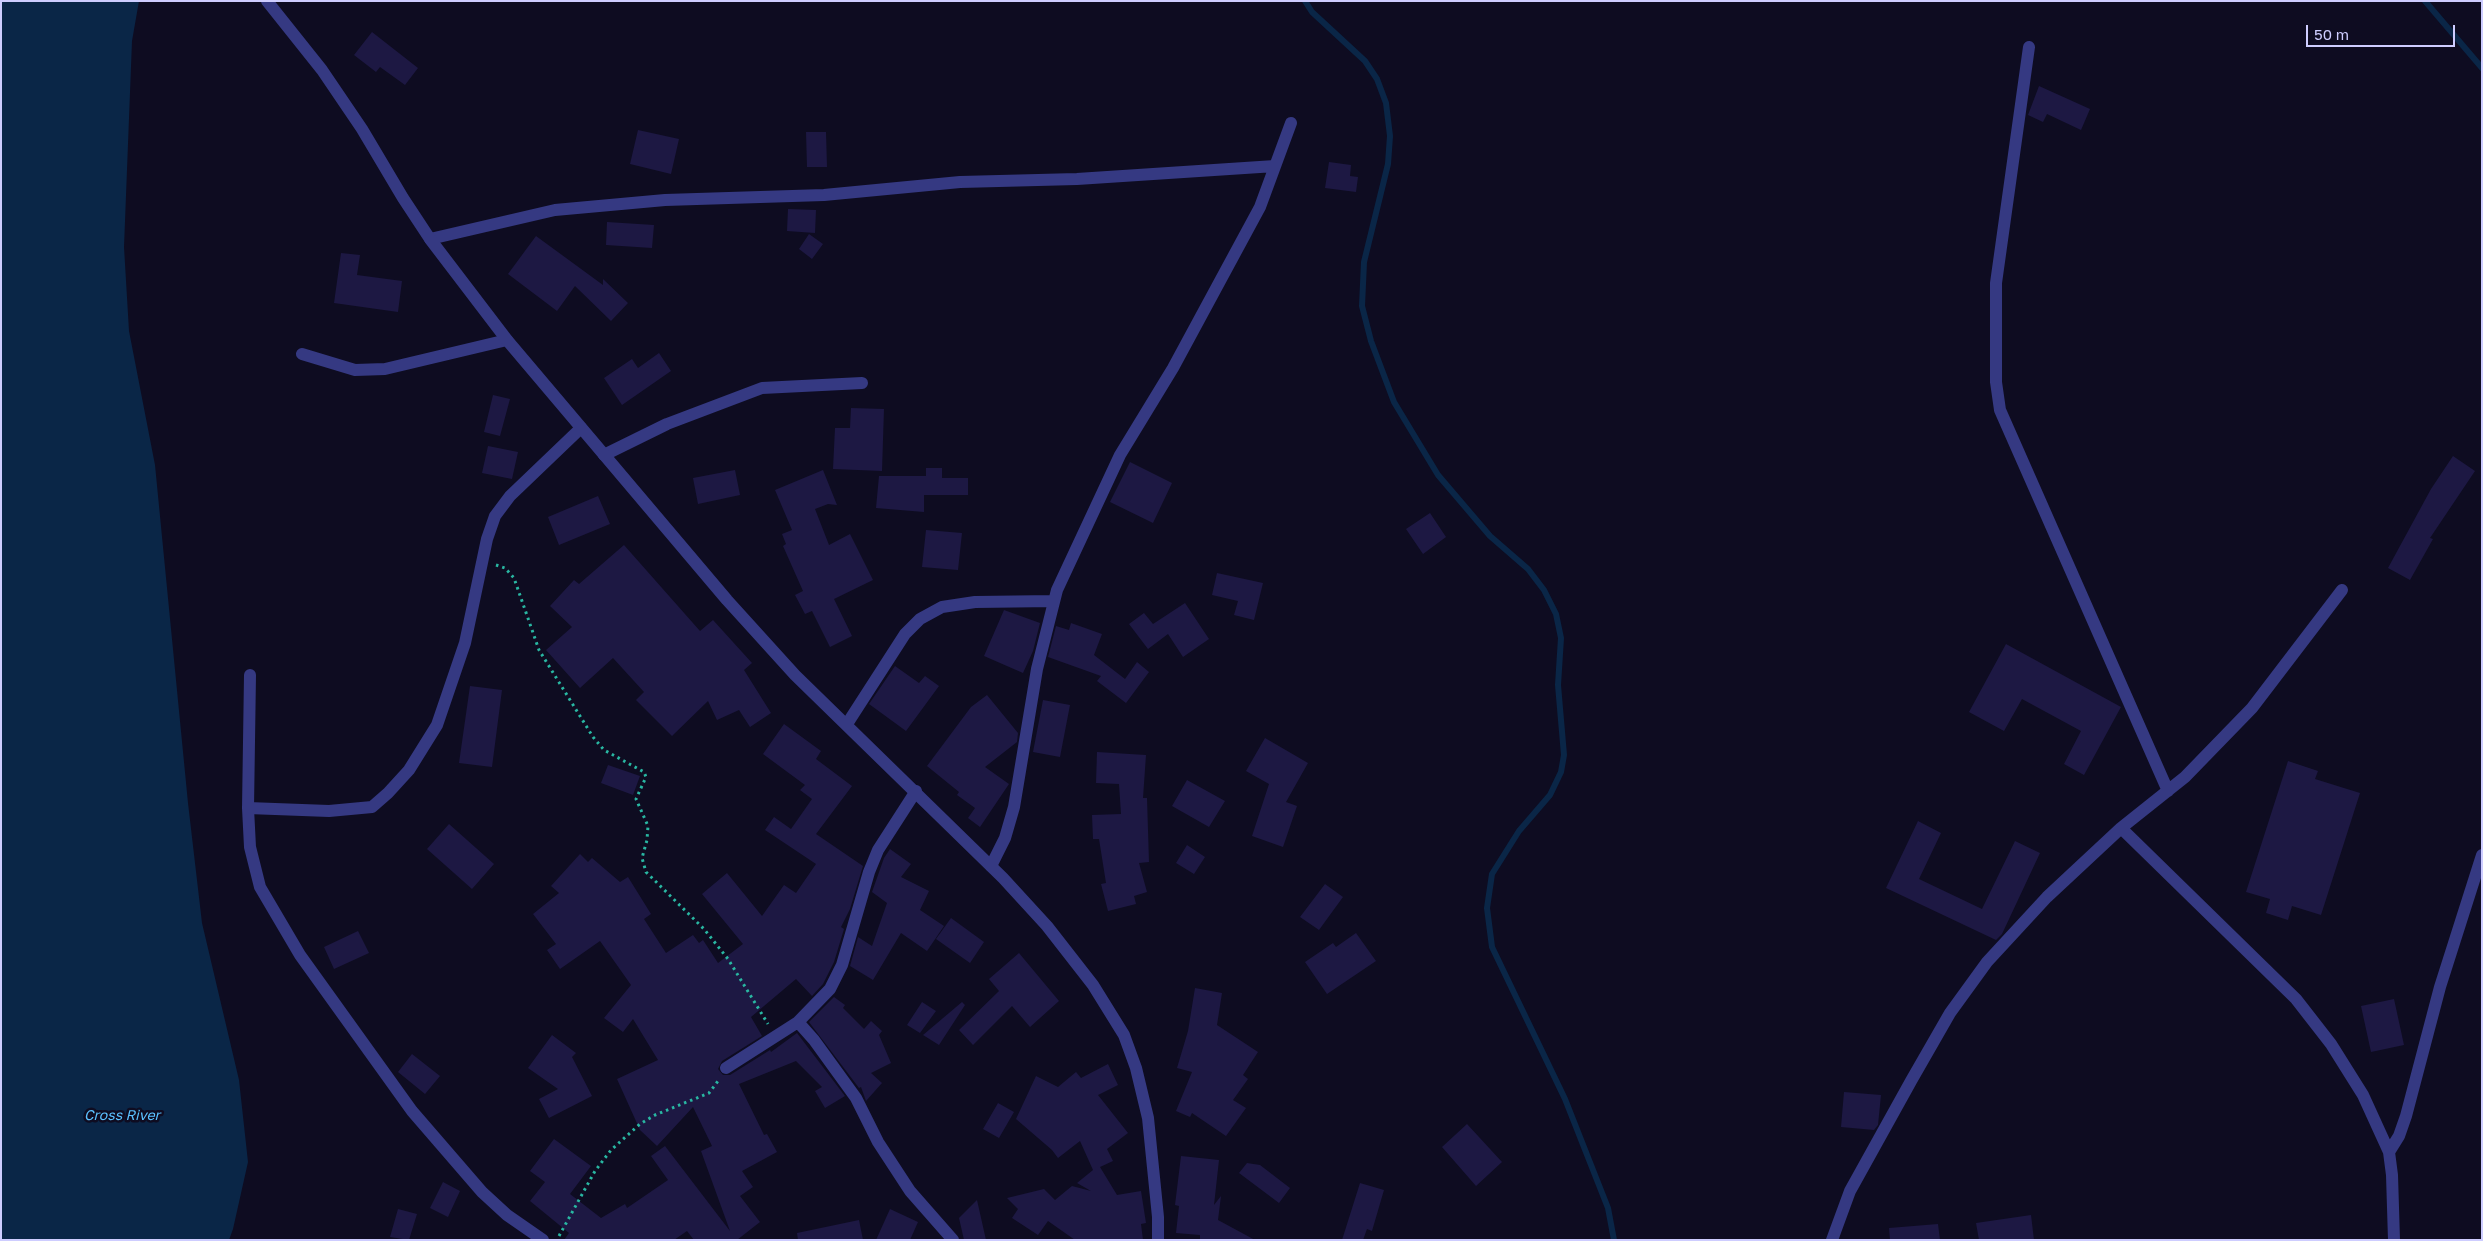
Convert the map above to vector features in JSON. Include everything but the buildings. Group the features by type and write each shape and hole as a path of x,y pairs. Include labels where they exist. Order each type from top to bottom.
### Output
{"street":[{"path":"267,1 322,70 362,128 403,198 430,239 507,340 726,600 795,675 991,866 1047,926 1094,985 1124,1035 1136,1068 1148,1118 1158,1217 1158,1240"},
{"path":"2029,47 1996,283 1996,382 2000,410 2168,791"},
{"path":"991,866 1006,838 1014,807 1037,669 1054,601 1086,524 1120,455 1173,368 1236,255 1260,207 1291,123"},
{"path":"430,239 555,210 665,200 824,195 960,182 1077,179 1275,166"},
{"path":"302,354 355,370 384,369 507,340"},
{"path":"604,455 667,424 762,388 862,384"},
{"path":"248,808 338,811 372,807 409,770 437,725 465,643 483,559 495,516 510,496 581,428"},
{"path":"1832,1240 1850,1191 1950,1013 1987,962 2047,897 2121,828 2185,777 2252,708 2342,590"},
{"path":"847,724 905,634 920,619 942,607 967,603 1054,601"},
{"path":"250,675 248,808 250,847 260,887 300,955 412,1111 482,1192 508,1215 543,1240"},
{"path":"726,1068 798,1022 830,989 837,979 869,872 878,850 898,815 916,791"},
{"path":"2121,828 2296,999 2331,1044 2363,1095 2389,1152 2392,1175 2394,1240"},
{"path":"2389,1152 2399,1136 2406,1116 2440,987 2482,855"},
{"path":"798,1022 814,1040 856,1098 878,1142 910,1191 953,1240"}],"path":[{"path":"483,559 505,568 514,578 539,650 592,736 604,750 644,772 646,777 636,799 648,826 647,840 642,858 646,872 704,929 722,952 776,1037"},
{"path":"556,1240 595,1171 611,1150 640,1124 655,1115 709,1094 726,1068"}],"water":[{"name":"Cross River","path":"1,1 139,1 132,41 124,247 129,331 155,465 188,803 202,923 239,1080 248,1162 229,1240 1,1240"}],"waterway":[{"path":"1305,1 1312,12 1365,61 1377,79 1386,103 1390,136 1388,164 1364,262 1362,306 1371,341 1394,402 1438,475 1490,536 1528,569 1544,590 1556,614 1561,638 1558,685 1564,755 1561,772 1550,795 1519,831 1492,874 1487,908 1492,947 1565,1099 1608,1208 1614,1240"},
{"path":"2425,1 2482,68"}]}
